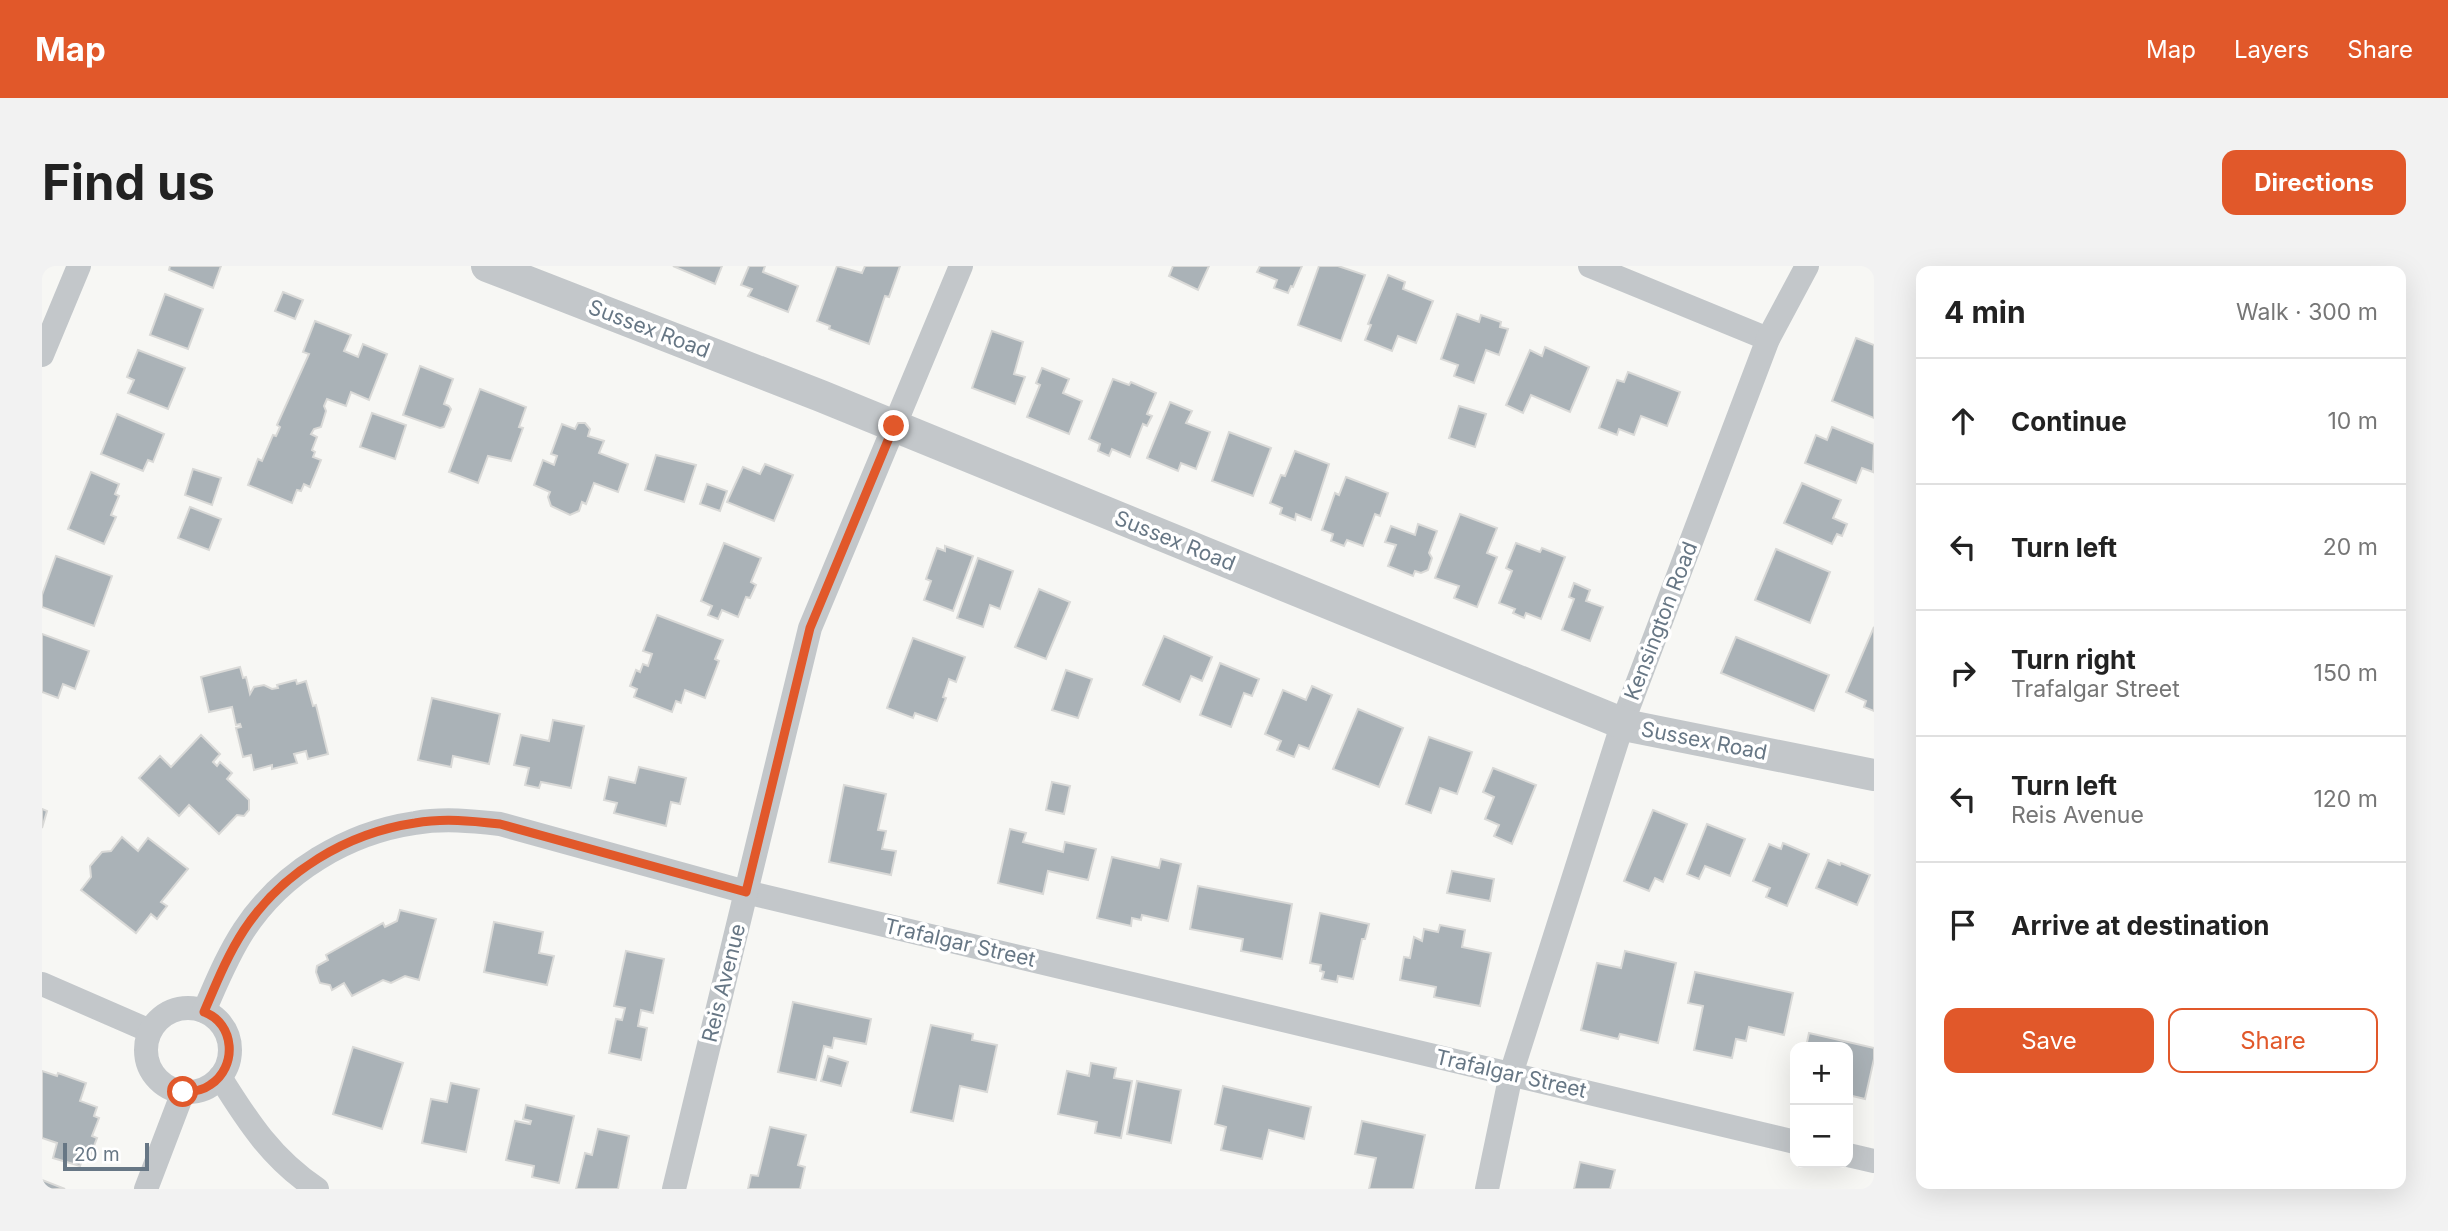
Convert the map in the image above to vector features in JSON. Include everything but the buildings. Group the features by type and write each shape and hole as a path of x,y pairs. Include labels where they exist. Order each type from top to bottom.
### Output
{"street":[{"path":"42,355 79,266"},
{"name":"Sussex Road","path":"487,266 894,426 1622,723 1874,775"},
{"name":"Reis Avenue","path":"674,1189 810,628 961,266"},
{"path":"1590,266 1768,339"},
{"name":"Kensington Road","path":"1487,1189 1511,1074 1622,723 1768,339 1807,266"},
{"name":"Trafalgar Street","path":"204,1012 224,964 244,929 269,898 299,872 332,850 373,832 416,822 460,820 500,824 746,892 1790,1141"},
{"path":"42,984 150,1031"},
{"path":"183,1008 204,1012 211,1014 221,1024 228,1036 229,1058 220,1077 209,1086 197,1091 183,1092 171,1088 159,1081 146,1057 150,1031 158,1020 170,1012 183,1008"},
{"path":"220,1077 267,1148 297,1176 317,1189"},
{"path":"146,1189 183,1092"},
{"path":"1853,1156 1874,1161"}],"route":[{"path":"183,1092 197,1091 209,1086 220,1077 227,1065 230,1051 228,1036 221,1024 211,1014 204,1012 224,964 244,929 269,898 299,872 332,850 373,832 416,822 460,820 500,824 746,892 810,628 894,426"}]}
